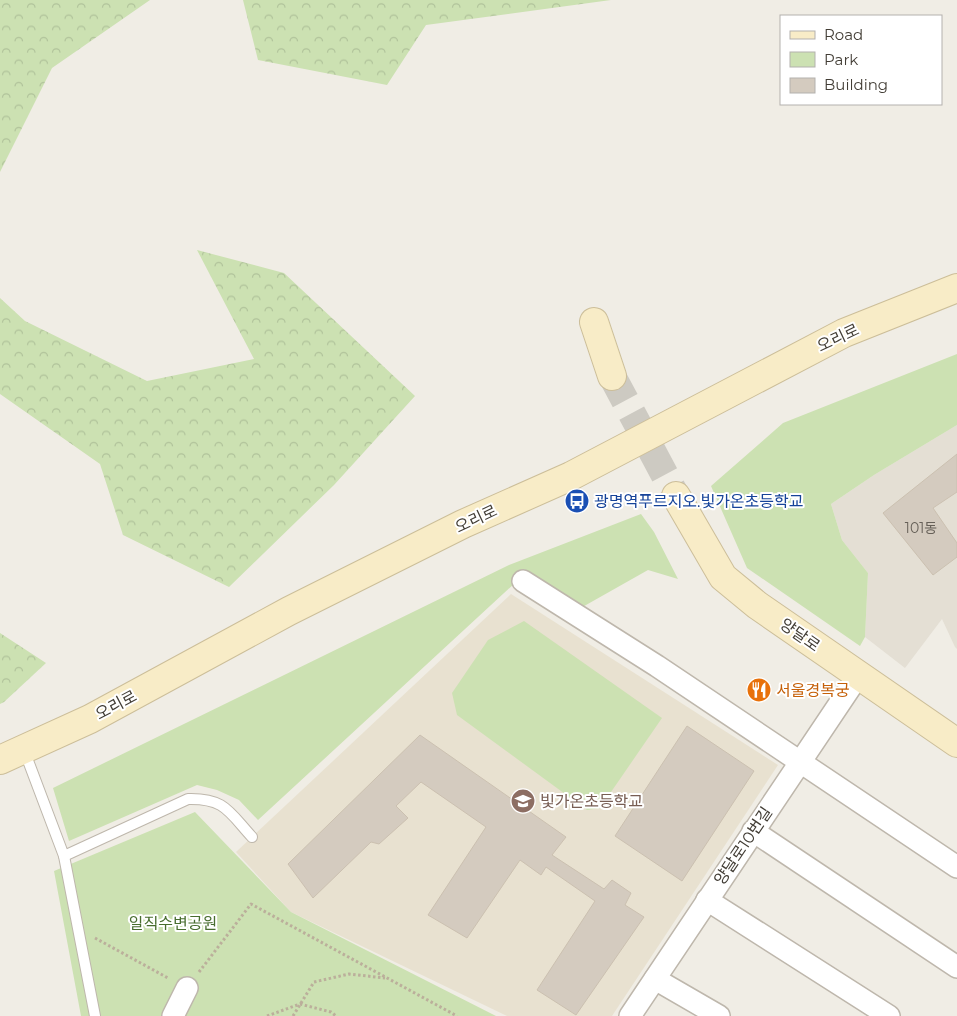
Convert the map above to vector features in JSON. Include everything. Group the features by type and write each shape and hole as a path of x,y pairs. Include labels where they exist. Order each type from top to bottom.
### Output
{"main road":[{"name":"오리로","path":"12,754 90,719 289,611 463,524 571,476 844,333 957,288"},
{"path":"594,322 612,376"},
{"name":"양달로","path":"676,496 723,577 757,605 957,743"}],"street":[{"path":"523,581 657,666 799,763 957,867"},
{"name":"양달로10번길","path":"630,1016 858,676"},
{"path":"753,831 957,967"},
{"path":"707,900 888,1016"},
{"path":"655,979 718,1016"},
{"path":"173,1016 187,988"}],"lane":[{"path":"12,754 64,856 95,1016"},
{"path":"64,856 188,799 203,799 221,804 252,837"}],"path":[{"path":"78,928 187,988 251,904 456,1016"},
{"path":"293,1016 314,982 349,974 387,978"},
{"path":"268,1016 300,1004 331,1012 336,1016"}],"shaded area":[{"path":"957,425 957,649 942,619 905,668 865,637 868,573 842,540 831,504 874,475"},
{"name":"빛가온초등학교","path":"511,594 778,765 612,1016 507,1016 291,912 236,852"}],"green space":[{"path":"0,0 150,0 52,68 0,172"},
{"path":"243,0 611,0 426,25 387,85 258,60"},
{"path":"197,250 284,273 415,396 334,485 229,587 123,535 100,464 0,394 0,298 25,321 147,381 254,359"},
{"path":"957,354 957,425 874,475 831,504 842,540 868,573 865,637 860,646 747,568 711,486 783,423"},
{"path":"641,514 654,532 678,579 648,570 563,618 515,583 258,820 239,800 217,790 197,785 69,841 53,788 509,565"},
{"path":"524,621 662,718 600,808 587,810 457,715 452,693 488,640"},
{"path":"0,633 46,663 0,704"},
{"name":"일직수변공원","path":"195,812 291,912 496,1016 81,1016 54,871"}],"building":[{"path":"957,454 957,492 933,508 957,543 957,557 933,575 883,513"},
{"path":"687,726 754,771 682,881 615,836"},
{"path":"420,735 566,837 552,855 604,889 612,880 631,893 625,905 644,917 576,1015 537,990 595,901 546,867 541,875 520,860 467,938 428,915 486,827 421,782 396,806 408,818 379,844 371,842 313,898 288,864"}],"tunnel":[{"path":"612,376 676,496"}],"place":[{"name":"광명역푸르지오.빛가온초등학교","path":"577,501"},
{"name":"서울경복궁","path":"759,690"},
{"name":"빛가온초등학교","path":"523,801"}]}
